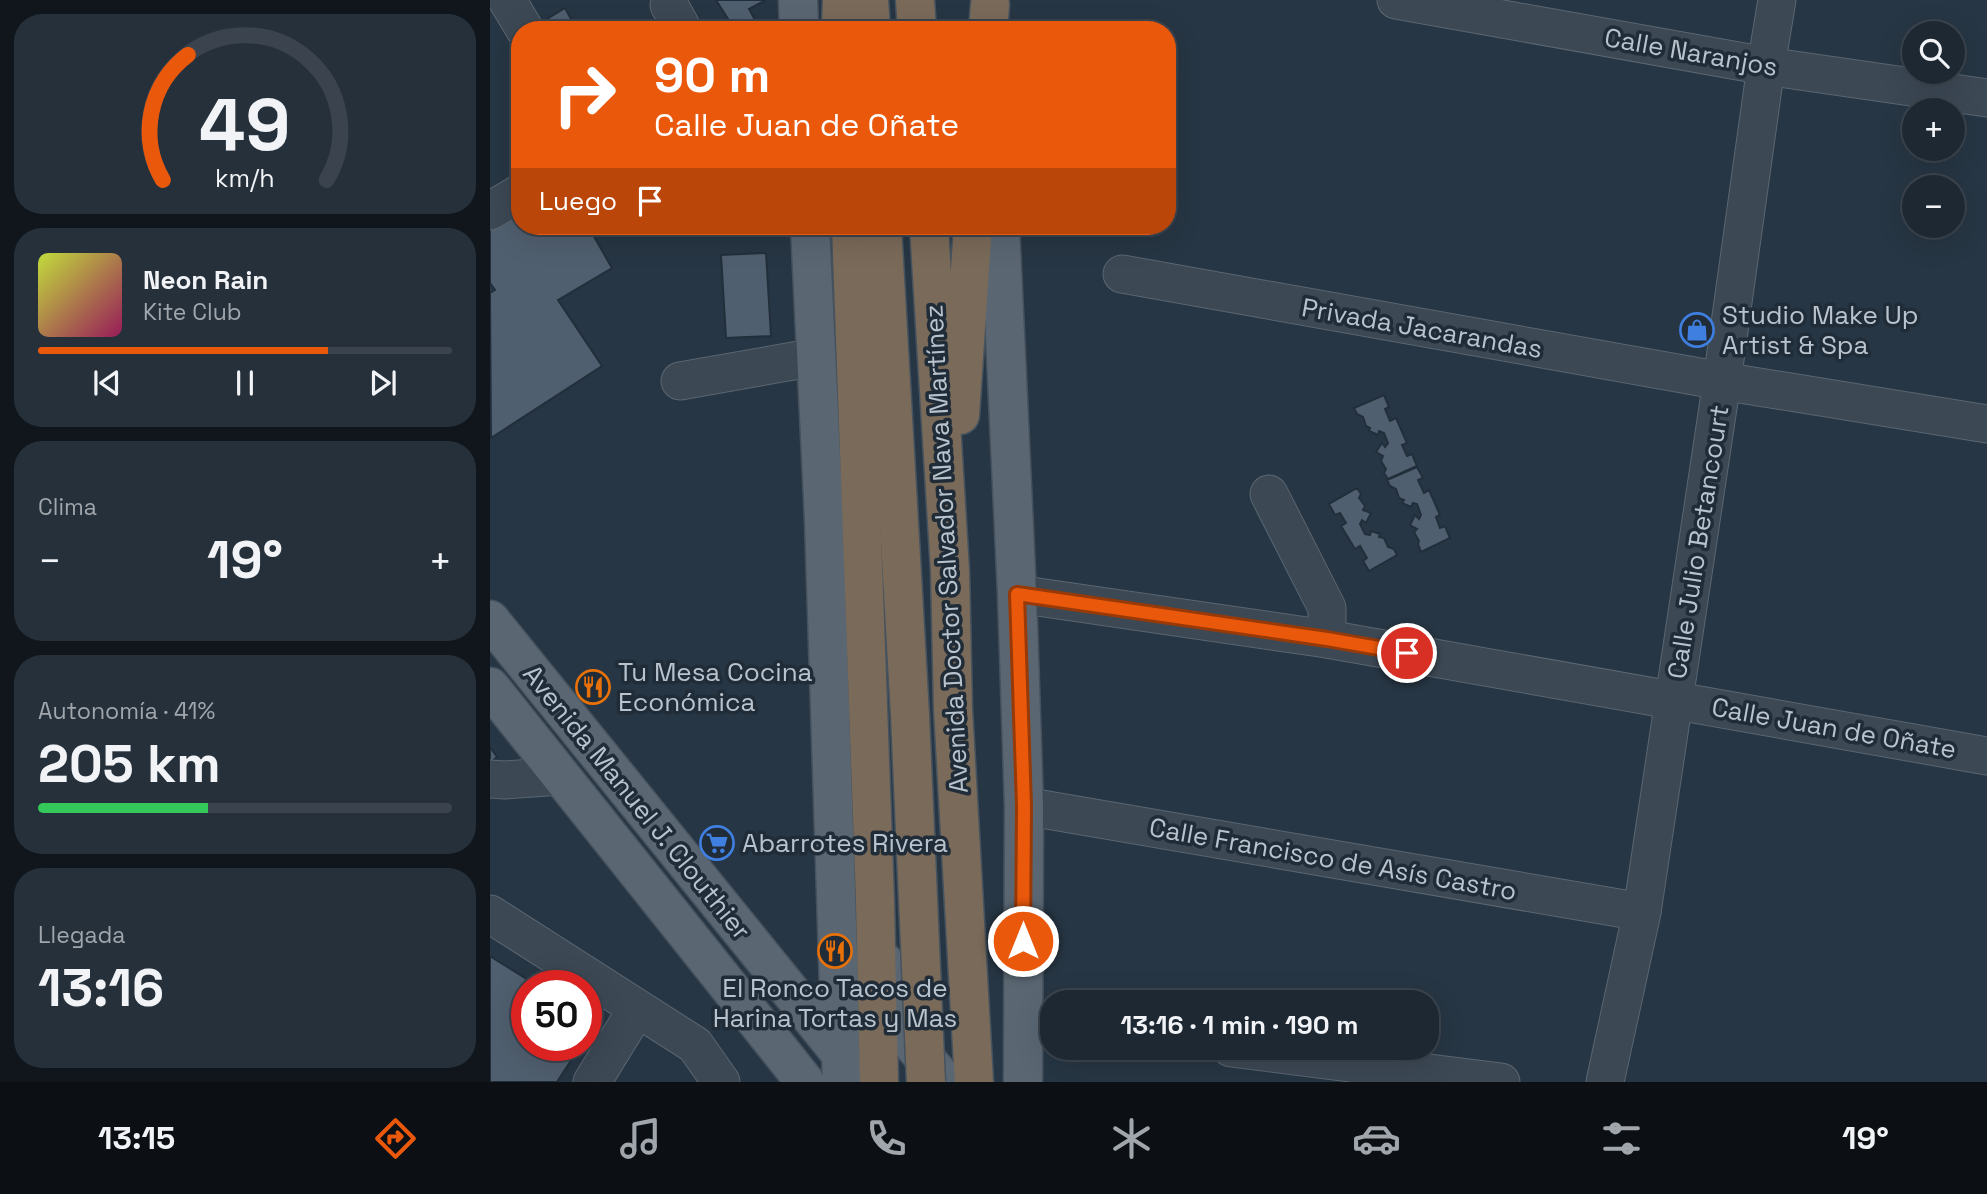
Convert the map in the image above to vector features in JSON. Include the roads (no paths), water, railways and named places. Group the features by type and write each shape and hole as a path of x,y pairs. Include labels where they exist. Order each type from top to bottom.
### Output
{"highway":[{"path":"841,21 842,0"},
{"path":"869,0 870,21"},
{"path":"915,0 916,21"},
{"path":"858,235 858,458 879,1082"},
{"name":"Avenida Doctor Salvador Nava Martínez","path":"859,235 910,715 926,1082"},
{"name":"Avenida Doctor Salvador Nava Martínez","path":"930,235 950,571 953,709 974,1082"},
{"path":"950,571 971,235"}],"main road":[{"path":"798,0 799,21"},
{"path":"810,235 849,1072"},
{"path":"1000,235 1024,806 1037,1024 1023,1082"},
{"path":"824,519 858,458"},
{"name":"Avenida Manuel J. Clouthier","path":"495,638 849,1072"},
{"name":"Avenida Manuel J. Clouthier","path":"490,687 806,1082"},
{"path":"875,901 890,996 909,1040 948,1082"}],"street":[{"name":"Calle Naranjos","path":"1396,0 1766,66 1987,98"},
{"name":"Calle Julio Betancourt","path":"1605,1082 1642,912 1777,0"},
{"path":"490,211 511,198"},
{"name":"Privada Jacarandas","path":"1122,274 1722,382 1987,424"},
{"path":"680,381 816,357"},
{"path":"1269,494 1327,608 1327,639"},
{"name":"Calle Juan de Oñate","path":"1017,594 1327,639 1987,756"},
{"path":"490,779 561,776"},
{"name":"Calle Francisco de Asís Castro","path":"1024,806 1642,912"},
{"path":"490,914 695,1045 721,1082"},
{"path":"592,1082 637,1009"},
{"path":"1326,1060 1501,1082"}],"place":[{"name":"Studio Make Up Artist & Spa","path":"1697,330"},
{"name":"Tu Mesa Cocina Económica","path":"593,687"},
{"name":"Abarrotes Rivera","path":"717,843"},
{"name":"El Ronco Tacos de Harina Tortas y Mas","path":"835,951"}]}
